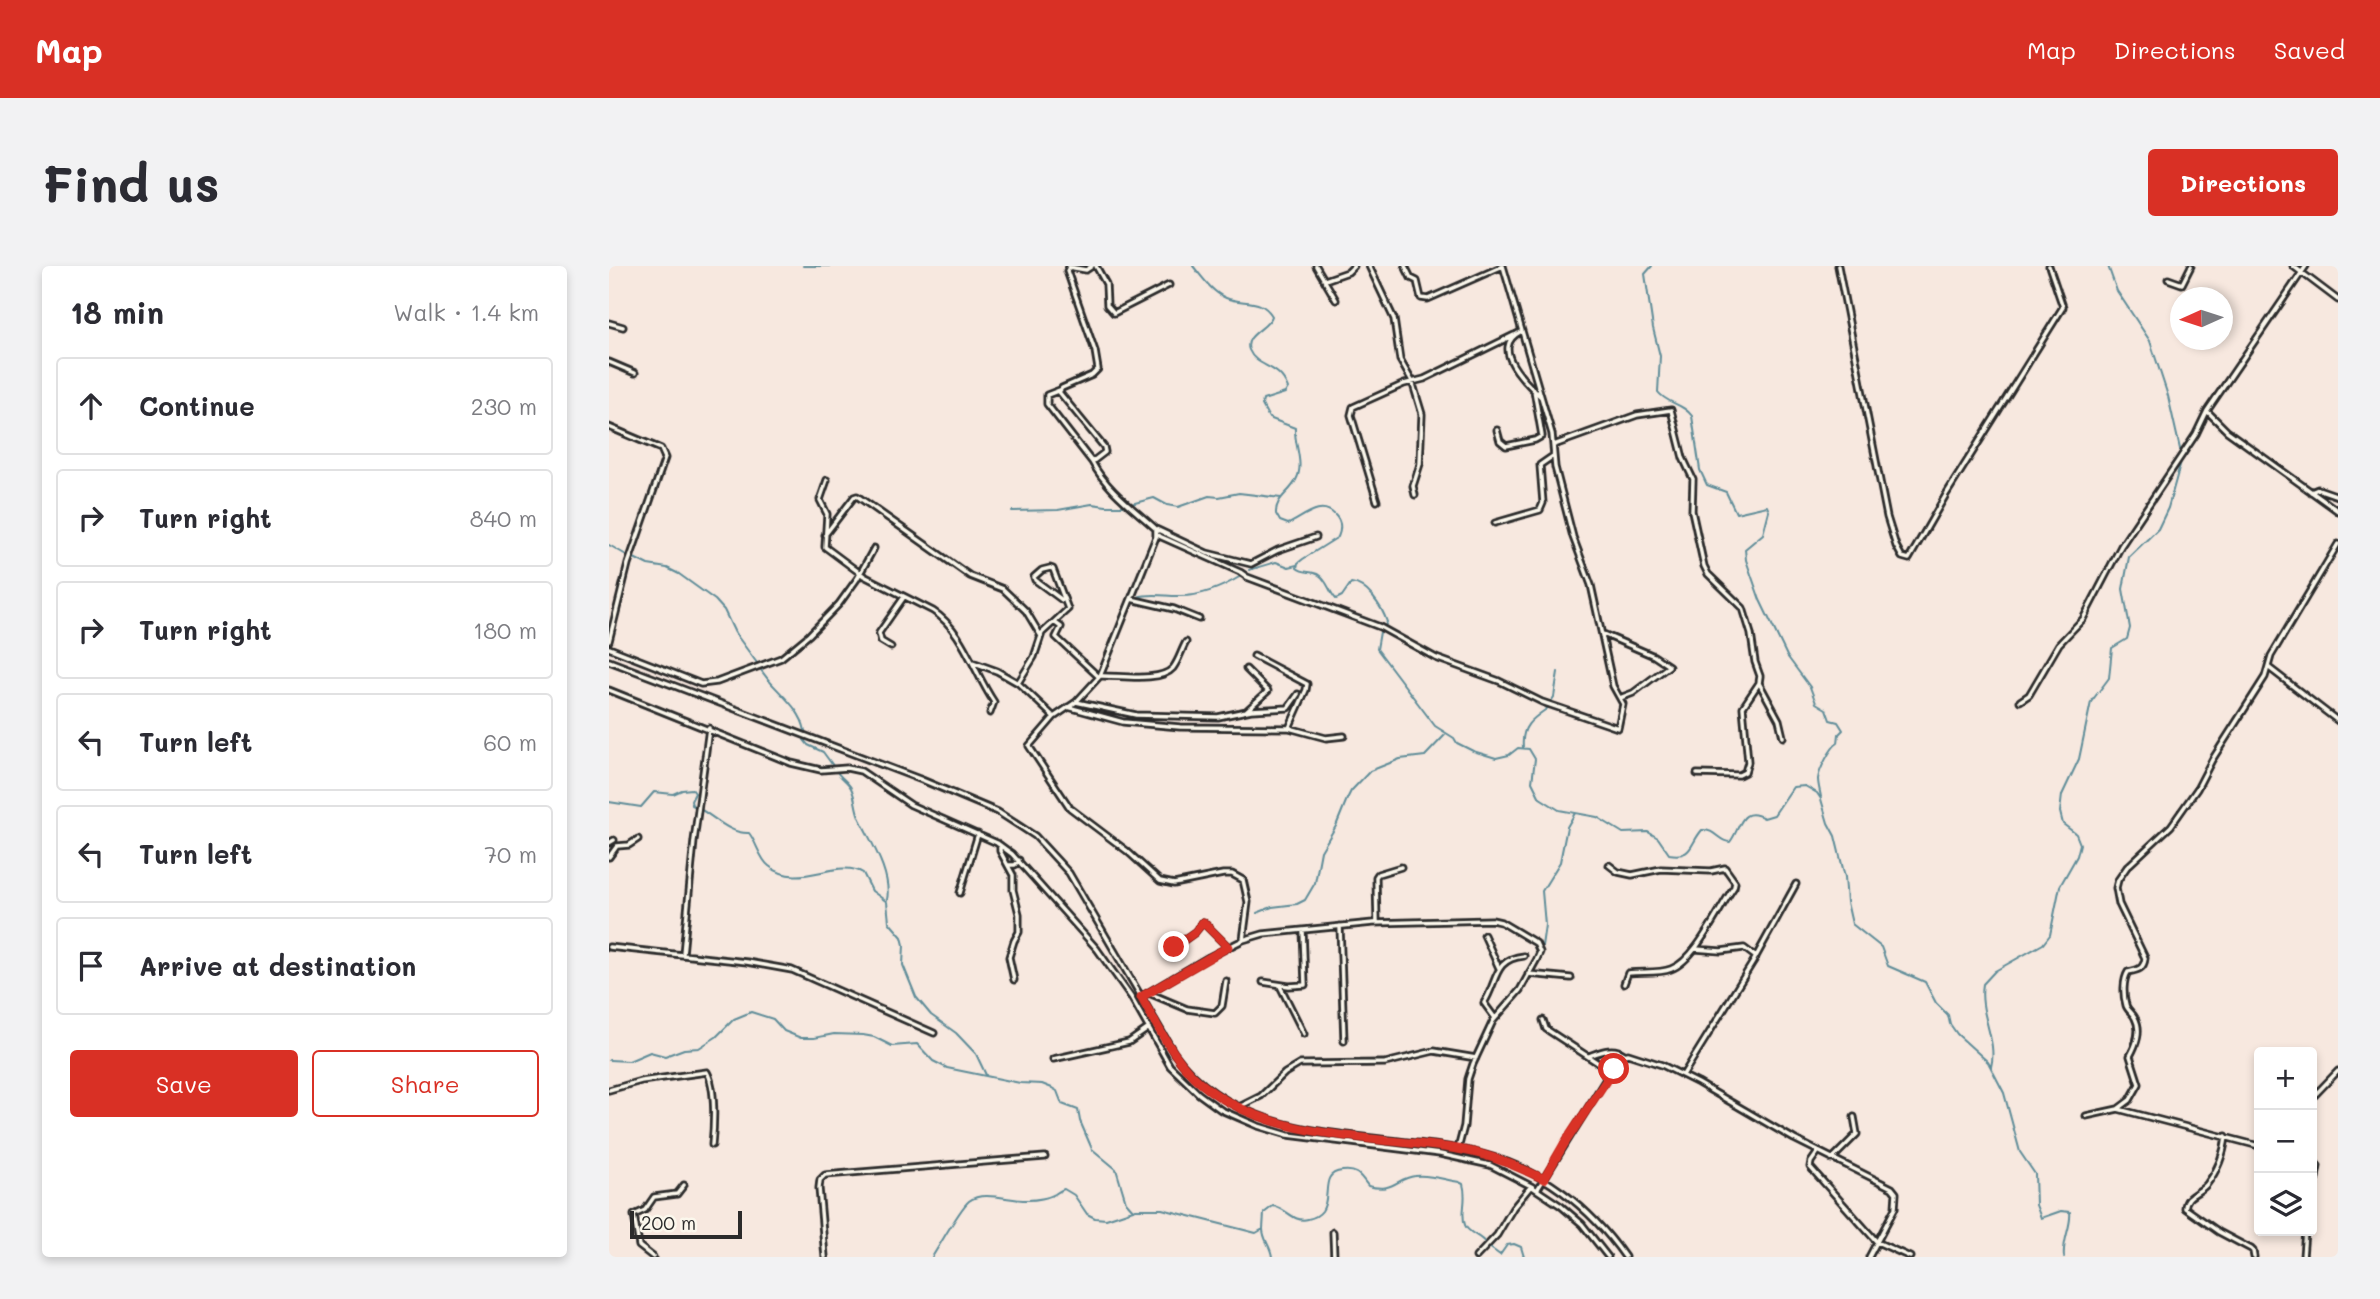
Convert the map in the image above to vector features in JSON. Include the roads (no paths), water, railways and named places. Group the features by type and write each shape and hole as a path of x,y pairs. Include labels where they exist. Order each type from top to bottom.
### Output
{"street":[{"path":"1169,285 1114,313 1105,300 1106,285 1094,266 1086,270 1065,267 1098,369 1091,375 1047,395 1047,404 1097,471 1130,507 1156,529 1207,553 1251,564 1277,550 1316,537"},
{"path":"1316,266 1336,300"},
{"path":"1325,280 1348,272 1354,266"},
{"path":"1369,266 1394,319 1400,359 1412,381 1423,419 1420,464 1413,486 1415,495"},
{"path":"1157,535 1247,577 1380,627 1436,658 1499,681 1554,707 1618,728 1623,708 1605,658 1603,634 1588,576 1573,537 1542,398 1503,266 1425,299 1421,298 1417,281 1409,275 1405,266"},
{"path":"1838,266 1887,517 1896,546 1902,557 1909,559 2063,307 2049,266"},
{"path":"2168,279 2182,284 2191,266"},
{"path":"2293,266 2338,300"},
{"path":"2020,701 2029,695 2059,644 2083,619 2121,546 2196,434 2207,411 2306,266"},
{"path":"609,323 623,327"},
{"path":"1377,501 1351,410 1412,381 1424,379 1519,331 1521,334"},
{"path":"1514,335 1509,345 1509,357 1517,373 1542,398"},
{"path":"609,362 635,373"},
{"path":"1060,390 1061,396 1104,447 1105,452 1092,462"},
{"path":"1497,430 1500,441 1506,446 1542,436 1534,390"},
{"path":"1553,446 1637,415 1671,410 1683,458 1693,479 1692,511 1704,566 1708,574 1742,608 1760,676 1759,683 1743,706 1748,762 1745,772 1739,775 1697,774"},
{"path":"2207,411 2227,431 2338,511"},
{"path":"609,428 660,449 665,458 628,564 609,640"},
{"path":"1495,523 1540,510 1543,503 1540,466 1553,456"},
{"path":"827,480 820,500 827,514 825,547 860,574 942,618 957,638 994,702 990,713"},
{"path":"2311,492 2318,489 2338,496"},
{"path":"824,536 857,496 970,576 1003,589 1026,611 1041,636"},
{"path":"1156,529 1157,535 1099,676 1076,702 1054,717 1029,746 1065,802 1165,883 1174,884 1223,874 1239,876 1248,894 1243,940"},
{"path":"2086,1116 2118,1109 2130,1100 2139,1084 2130,1056 2136,1046 2138,1028 2135,1017 2126,1005 2124,981 2128,972 2141,968 2145,958 2119,904 2116,888 2127,867 2185,808 2265,677 2274,650 2338,544"},
{"path":"609,648 701,684 717,682 781,658 839,604 874,548"},
{"path":"1018,683 1034,657 1041,636 1067,609 1067,604 1035,580 1034,577 1039,572 1053,569 1062,600"},
{"path":"891,646 881,641 879,633 904,596"},
{"path":"1131,598 1199,619"},
{"path":"1055,622 1061,627 1056,637 1099,676 1120,678 1164,675 1172,668 1186,642"},
{"path":"1603,634 1654,656 1669,666 1633,693 1620,698"},
{"path":"1254,656 1307,684 1307,690 1289,728"},
{"path":"609,661 977,802 1012,820 1035,836 1069,873 1169,1047 1203,1084 1238,1108 1275,1122 1311,1130 1458,1149 1496,1158 1544,1179 1584,1209 1604,1229 1625,1257"},
{"path":"970,662 997,671 1018,683 1054,717"},
{"path":"2268,667 2338,722"},
{"path":"1246,669 1268,691 1246,711"},
{"path":"1759,683 1779,720 1783,737"},
{"path":"609,690 791,763 812,769 851,768 861,771 911,805 1000,845 1019,860 1097,949 1150,1028 1166,1060 1176,1073 1209,1102 1258,1126 1297,1137 1395,1147 1480,1161 1499,1168 1531,1186 1576,1219 1608,1257"},
{"path":"1076,702 1136,715 1218,717 1246,711 1289,708 1298,694"},
{"path":"1068,707 1123,722 1187,727 1289,728 1326,738 1344,736"},
{"path":"683,954 709,728"},
{"path":"960,892 978,834"},
{"path":"609,857 617,846 629,845 638,839"},
{"path":"1000,845 1000,851 1013,875 1012,888 1019,914 1020,928 1009,957 1014,980"},
{"path":"1008,865 1015,865 1019,860"},
{"path":"1609,865 1618,872 1632,875 1661,869 1710,871 1721,867 1728,870 1735,882 1694,948 1678,966 1662,972 1628,973 1624,984"},
{"path":"1377,923 1376,877 1401,867"},
{"path":"1683,1075 1756,957 1796,884"},
{"path":"1174,947 1195,932 1203,922 1228,947"},
{"path":"1141,997 1228,947 1263,934 1377,923 1501,922 1538,945 1539,955 1520,990 1495,1018 1476,1058 1468,1079 1465,1119 1458,1149"},
{"path":"1340,926 1345,1041"},
{"path":"1263,982 1303,987 1306,984 1303,930"},
{"path":"1484,935 1499,968"},
{"path":"609,947 683,954 792,970 934,1033"},
{"path":"1694,948 1721,951 1744,948 1756,957"},
{"path":"1495,1018 1484,1003 1493,989 1499,968 1512,957 1524,956"},
{"path":"1528,974 1571,978"},
{"path":"1149,993 1187,1009 1215,1013 1223,1006 1226,981"},
{"path":"1279,985 1304,1034"},
{"path":"1543,1020 1546,1029 1601,1065 1607,1079"},
{"path":"1053,1059 1129,1042 1150,1028"},
{"path":"1588,1057 1604,1050 1619,1051 1662,1065 1818,1152 1884,1183 1896,1193 1895,1208 1869,1257"},
{"path":"1238,1108 1261,1096 1285,1073 1300,1064 1385,1063 1434,1051 1476,1058"},
{"path":"1537,1190 1624,1054"},
{"path":"2317,1093 2338,1071"},
{"path":"609,1090 641,1081 706,1072 710,1078 713,1107 712,1145"},
{"path":"2118,1109 2254,1144"},
{"path":"1832,1159 1857,1134 1854,1117"},
{"path":"2226,1136 2220,1162 2206,1185 2186,1201 2185,1208 2219,1232 2251,1249 2254,1257"},
{"path":"1818,1152 1810,1167 1877,1242 1910,1257"},
{"path":"825,1257 819,1188 820,1180 825,1175 1045,1157"},
{"path":"653,1257 639,1246 634,1215 645,1210 654,1197 677,1194 684,1185"},
{"path":"1476,1257 1497,1235 1513,1208 1531,1186"},
{"path":"1333,1232 1334,1257"},
{"path":"2303,1257 2305,1236"}],"waterway":[{"path":"803,266 840,266"},
{"path":"1193,266 1216,292 1232,300 1263,306 1272,316 1248,345 1253,356 1279,374 1288,388 1285,393 1263,400 1262,405 1269,418 1295,428 1299,474 1280,500 1276,514 1280,521 1288,524 1311,511 1323,509 1335,515 1340,526 1338,537 1303,559 1297,568 1319,575 1336,599 1342,596 1351,583 1363,587 1382,610 1387,622 1385,626"},
{"path":"1652,266 1645,274 1660,356 1658,392 1692,416 1700,470 1707,485 1726,492 1736,513 1767,506 1769,511 1763,534 1745,549 1746,560 1760,600 1787,656 1810,687 1816,703 1826,709 1830,720 1838,722 1843,730 1819,775 1821,797"},
{"path":"1991,1067 1992,1047 1983,1005 1983,984 1995,971 2043,944 2050,935 2060,886 2077,856 2080,844 2076,834 2063,824 2060,812 2062,795 2079,759 2091,702 2109,678 2112,648 2127,639 2130,628 2123,589 2129,557 2158,529 2168,508 2182,458 2168,396 2150,341 2117,291 2108,266"},
{"path":"1131,504 1154,498 1178,507 1209,496 1239,493 1281,498"},
{"path":"1012,511 1058,510 1092,504 1126,506"},
{"path":"609,545 628,556"},
{"path":"632,557 679,574 715,600 757,663"},
{"path":"1249,570 1276,562 1289,567 1297,565"},
{"path":"1138,597 1194,595 1241,576"},
{"path":"1380,632 1377,649 1435,726 1454,738 1457,743 1496,758 1509,755 1518,748 1529,749 1535,759 1532,782 1540,798 1559,810 1597,817 1623,833 1648,832 1658,838 1669,854 1687,852 1702,830 1710,831 1730,842 1746,816 1750,814 1764,818 1774,815 1793,787 1805,786 1817,793 1835,836 1852,924 1881,947 1888,966 1925,982 1936,1003 1948,1015 1957,1034 1988,1062 2004,1093 2020,1152 2035,1174 2036,1205 2041,1218 2061,1211 2070,1212 2064,1257"},
{"path":"760,668 798,713 805,731"},
{"path":"1550,703 1554,697 1558,672"},
{"path":"1523,747 1526,728 1548,708"},
{"path":"1257,913 1305,900 1315,883 1321,851 1336,826 1351,791 1370,771 1400,759 1425,756 1445,735"},
{"path":"804,740 823,752 834,767"},
{"path":"837,772 851,788 858,815 884,869 887,900"},
{"path":"609,802 641,807 654,792 673,794 692,789 695,793 692,805 727,827 749,833 766,863 781,873 805,875 841,869 863,873 872,891 887,902 889,922 902,937 903,965 916,997 931,1015 956,1033 976,1054 986,1075"},
{"path":"1542,946 1545,925 1542,891 1560,862 1567,827 1575,813"},
{"path":"609,1060 629,1061 650,1052 665,1056 684,1049 699,1048 716,1037 734,1019 751,1012 773,1019 784,1031 801,1038 834,1034 863,1035 892,1046 917,1044 933,1061 947,1068 1020,1083 1042,1084 1057,1091 1062,1104 1078,1110 1092,1149 1116,1169 1126,1202 1133,1210"},
{"path":"932,1257 965,1205 982,1196 1035,1200 1049,1197 1064,1189 1074,1195 1087,1214 1095,1218 1106,1219 1136,1209 1162,1209 1256,1233 1263,1229 1264,1213 1273,1206 1298,1219 1318,1215 1325,1205 1331,1176 1347,1171 1358,1174 1368,1186 1377,1188 1384,1188 1409,1177 1421,1176 1463,1184 1465,1225 1486,1244"},
{"path":"1263,1229 1272,1257"},
{"path":"1489,1247 1500,1255 1507,1245 1514,1244 1521,1247 1524,1257"}]}
